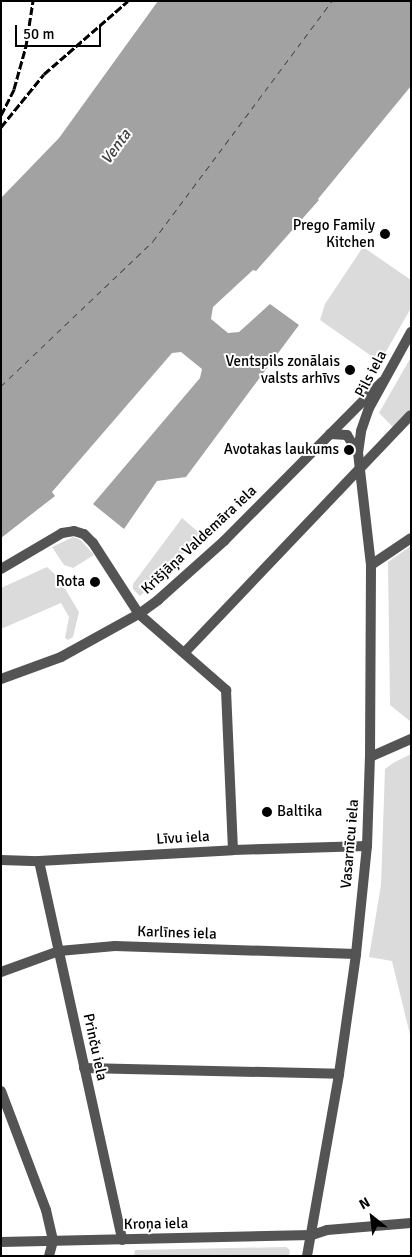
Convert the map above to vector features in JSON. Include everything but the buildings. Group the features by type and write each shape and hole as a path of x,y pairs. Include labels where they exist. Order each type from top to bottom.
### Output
{"street":[{"name":"Pils iela","path":"361,431 369,408 411,332"},
{"name":"Krišjāņa Valdemāra iela","path":"1,679 61,657 139,614 158,600 224,541 386,378"},
{"path":"185,652 411,415"},
{"name":"Vasarnīcu iela","path":"307,1256 339,1074 356,954 367,846 370,757 371,565 359,471 358,453 361,431"},
{"path":"330,434 346,435 358,453"},
{"path":"1,569 62,533 74,531 84,534 93,543 139,614 154,629 185,652 226,690 233,850"},
{"path":"371,565 411,538"},
{"path":"370,757 411,739"},
{"name":"Līvu iela","path":"1,860 39,861 233,850 367,846"},
{"name":"Prinču iela","path":"39,861 122,1240"},
{"name":"Karlīnes iela","path":"1,972 58,951 115,946 356,954"},
{"path":"84,1068 339,1074"},
{"path":"1,1091 46,1210 53,1240 49,1256"},
{"name":"Kroņa iela","path":"1,1242 312,1235 327,1230 411,1222"}],"shaded area":[{"path":"363,247 411,280 411,308 380,362 320,320 325,304"},
{"path":"411,357 411,412 395,429 379,413"},
{"path":"182,518 203,536 170,566 168,563 159,571 164,575 140,596 133,589 133,584"},
{"path":"73,537 81,540 94,555 73,568 64,565 52,547"},
{"path":"411,546 411,722 390,705 388,562"},
{"path":"47,567 58,577 79,612 73,637 68,640 65,638 69,617 61,603 1,629 1,588"},
{"path":"411,754 411,1039 392,961 369,957 381,885 385,769"},
{"path":"286,1247 290,1250 289,1256 134,1256 135,1250"}],"water":[{"name":"Venta","path":"158,1 411,1 411,86 319,200 256,271 253,270 213,307 211,319 228,333 239,332 270,304 299,325 186,477 157,481 124,529 93,504 200,378 202,369 181,352 172,353 52,492 55,496 1,538 1,198 59,138"}],"ferry route":[{"path":"1,386 153,241 332,1"}],"railway":[{"path":"1,115 14,89 26,46 33,1"},
{"path":"1,127 44,74 128,1"}],"place":[{"name":"Prego Family Kitchen","path":"385,234"},
{"name":"Ventspils zonālais valsts arhīvs","path":"350,370"},
{"name":"Avotakas laukums","path":"349,450"},
{"name":"Rota","path":"95,582"},
{"name":"Baltika","path":"267,812"}]}
